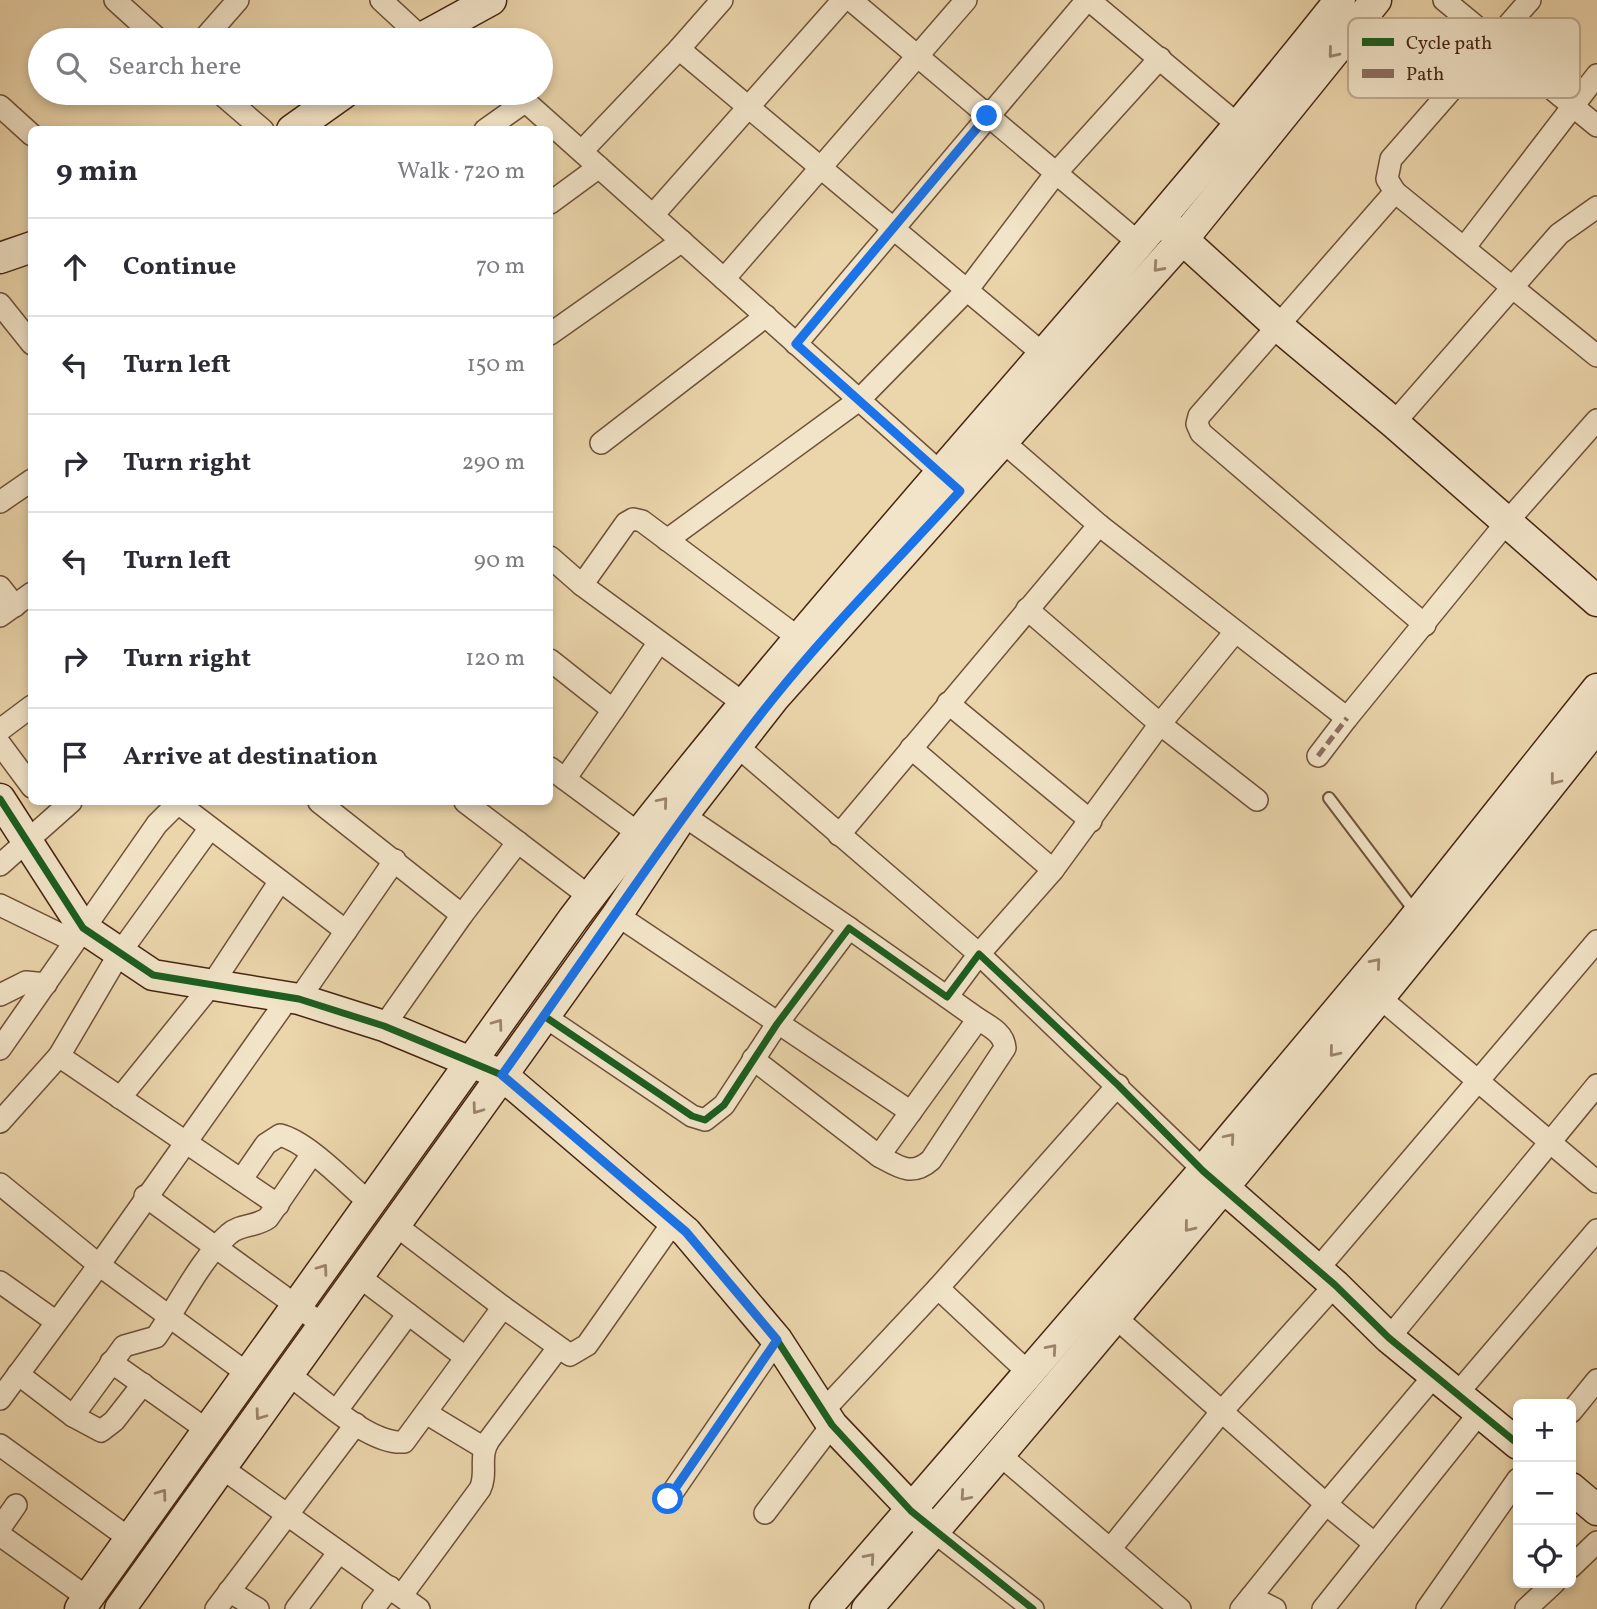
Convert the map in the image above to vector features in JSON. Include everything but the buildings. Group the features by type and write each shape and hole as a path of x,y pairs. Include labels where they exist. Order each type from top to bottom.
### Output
{"street":[{"path":"115,0 146,28"},
{"path":"214,28 239,0"},
{"path":"381,0 423,28"},
{"path":"447,28 491,0"},
{"path":"582,151 722,0"},
{"path":"653,215 750,109 843,0"},
{"path":"850,0 1139,243"},
{"path":"724,279 966,0"},
{"path":"796,344 1088,0 1238,125"},
{"path":"120,1609 617,915 684,815 774,698 950,481 982,423 1139,243 1172,229 1238,125 1340,0"},
{"path":"1360,18 1376,0"},
{"path":"1444,0 1465,18"},
{"path":"1514,18 1530,0"},
{"path":"0,1535 84,1604 472,1060 638,833 743,703 800,639 950,481 1004,442 1172,229 1348,31"},
{"path":"678,49 894,226 1042,352"},
{"path":"667,540 859,400 968,289 1056,173 1160,58"},
{"path":"1580,95 1597,75"},
{"path":"1444,98 1391,159 1387,179 1395,192 1512,288 1595,351"},
{"path":"1564,98 1597,125"},
{"path":"1464,248 1577,98"},
{"path":"234,105 258,126"},
{"path":"298,126 327,105"},
{"path":"489,126 512,105"},
{"path":"530,105 950,481"},
{"path":"0,106 28,131"},
{"path":"553,201 599,167"},
{"path":"1395,192 1199,416 1197,424 1201,433 1425,625"},
{"path":"1394,423 1559,234 1597,207"},
{"path":"1172,229 1279,327 1394,423 1597,601"},
{"path":"553,332 682,241"},
{"path":"0,258 28,248"},
{"path":"0,304 28,340"},
{"path":"601,443 766,316"},
{"path":"1318,756 1506,523 1597,420"},
{"path":"982,423 1099,524 1347,718"},
{"path":"0,502 28,483"},
{"path":"582,585 626,523 633,519 642,521 800,639"},
{"path":"839,835 1099,524"},
{"path":"553,560 582,585 743,703"},
{"path":"0,587 15,605"},
{"path":"1027,609 1160,724 1257,800"},
{"path":"947,997 979,954 1053,870 1160,724 1235,632"},
{"path":"638,833 557,773 613,710 659,642"},
{"path":"553,662 613,710"},
{"path":"867,1609 1115,1317 1213,1179 1417,914 1597,689"},
{"path":"948,703 1091,821"},
{"path":"0,730 28,709"},
{"path":"825,1609 1030,1374 1379,998 1597,726"},
{"path":"0,744 28,782"},
{"path":"737,746 979,954 1213,1179 1326,1277 1389,1338 1513,1440"},
{"path":"911,748 1053,870"},
{"path":"0,799 27,838 79,934"},
{"path":"0,1049 157,824 175,805"},
{"path":"182,805 346,930"},
{"path":"323,805 396,860 462,915"},
{"path":"468,805 590,897"},
{"path":"0,865 27,838 48,808"},
{"path":"684,815 998,1033 1004,1040 1005,1048 931,1160 923,1168 904,1170 879,1156 753,1059"},
{"path":"0,1122 59,1056 119,954 210,828"},
{"path":"384,1026 462,915 518,842"},
{"path":"0,1399 55,1321 99,1265 145,1196 396,860"},
{"path":"120,1098 213,983 280,881"},
{"path":"0,905 79,934 153,975 294,998 384,1026 472,1060 502,1075 674,1221 777,1340 827,1418 911,1511 1023,1606"},
{"path":"617,915 911,1112"},
{"path":"544,1016 692,1116 705,1120 724,1105 777,1024 849,928"},
{"path":"1111,1548 1222,1411 1478,1081 1597,941"},
{"path":"0,995 26,982 47,984"},
{"path":"1379,998 1597,1182"},
{"path":"879,1156 978,1019"},
{"path":"59,1056 278,1205"},
{"path":"765,1513 827,1418 1118,1085"},
{"path":"1389,1338 1597,1085"},
{"path":"242,1180 272,1137 289,1137 370,1203"},
{"path":"73,1416 124,1346 156,1337 216,1247 239,1228 259,1225 278,1205 312,1154"},
{"path":"0,1184 99,1265 248,1374"},
{"path":"145,1196 323,1325"},
{"path":"394,1224 570,1355 587,1345 674,1221"},
{"path":"1457,1394 1597,1230"},
{"path":"357,1276 465,1357"},
{"path":"0,1282 55,1321"},
{"path":"939,1288 1030,1374"},
{"path":"289,1375 356,1424 385,1441 404,1442 503,1307"},
{"path":"337,1410 408,1314"},
{"path":"1115,1317 1375,1544"},
{"path":"668,1499 777,1340"},
{"path":"373,1609 396,1591 480,1489 485,1479 484,1448 558,1348"},
{"path":"111,1362 207,1430"},
{"path":"18,1374 73,1416 101,1431 107,1429 143,1384"},
{"path":"1275,1609 1246,1603 1434,1376"},
{"path":"1576,1406 1597,1380"},
{"path":"1324,1609 1481,1411"},
{"path":"426,1413 484,1448"},
{"path":"216,1609 356,1424"},
{"path":"0,1445 130,1539"},
{"path":"1000,1455 1180,1609"},
{"path":"222,1468 419,1609"},
{"path":"1427,1609 1513,1486"},
{"path":"1576,1492 1597,1510"},
{"path":"0,1528 16,1505"},
{"path":"1576,1562 1597,1542"},
{"path":"296,1609 339,1552"},
{"path":"1526,1609 1549,1588"},
{"path":"229,1591 258,1609"}],"lane":[{"path":"1329,798 1417,914"}],"marked path":[{"path":"1318,756 1347,718"}],"cycle path":[{"path":"0,799 83,928 153,975 299,999 384,1026 502,1075 686,1232 777,1340 832,1425 911,1511 1033,1609"},
{"path":"544,1016 692,1116 705,1120 724,1105 777,1024 849,928 947,997 979,954 1118,1085 1203,1171 1335,1285 1389,1338 1513,1440"}],"route":[{"path":"668,1499 777,1340 686,1232 502,1075 617,915 684,815 774,698 960,491 796,344 987,116"}]}
